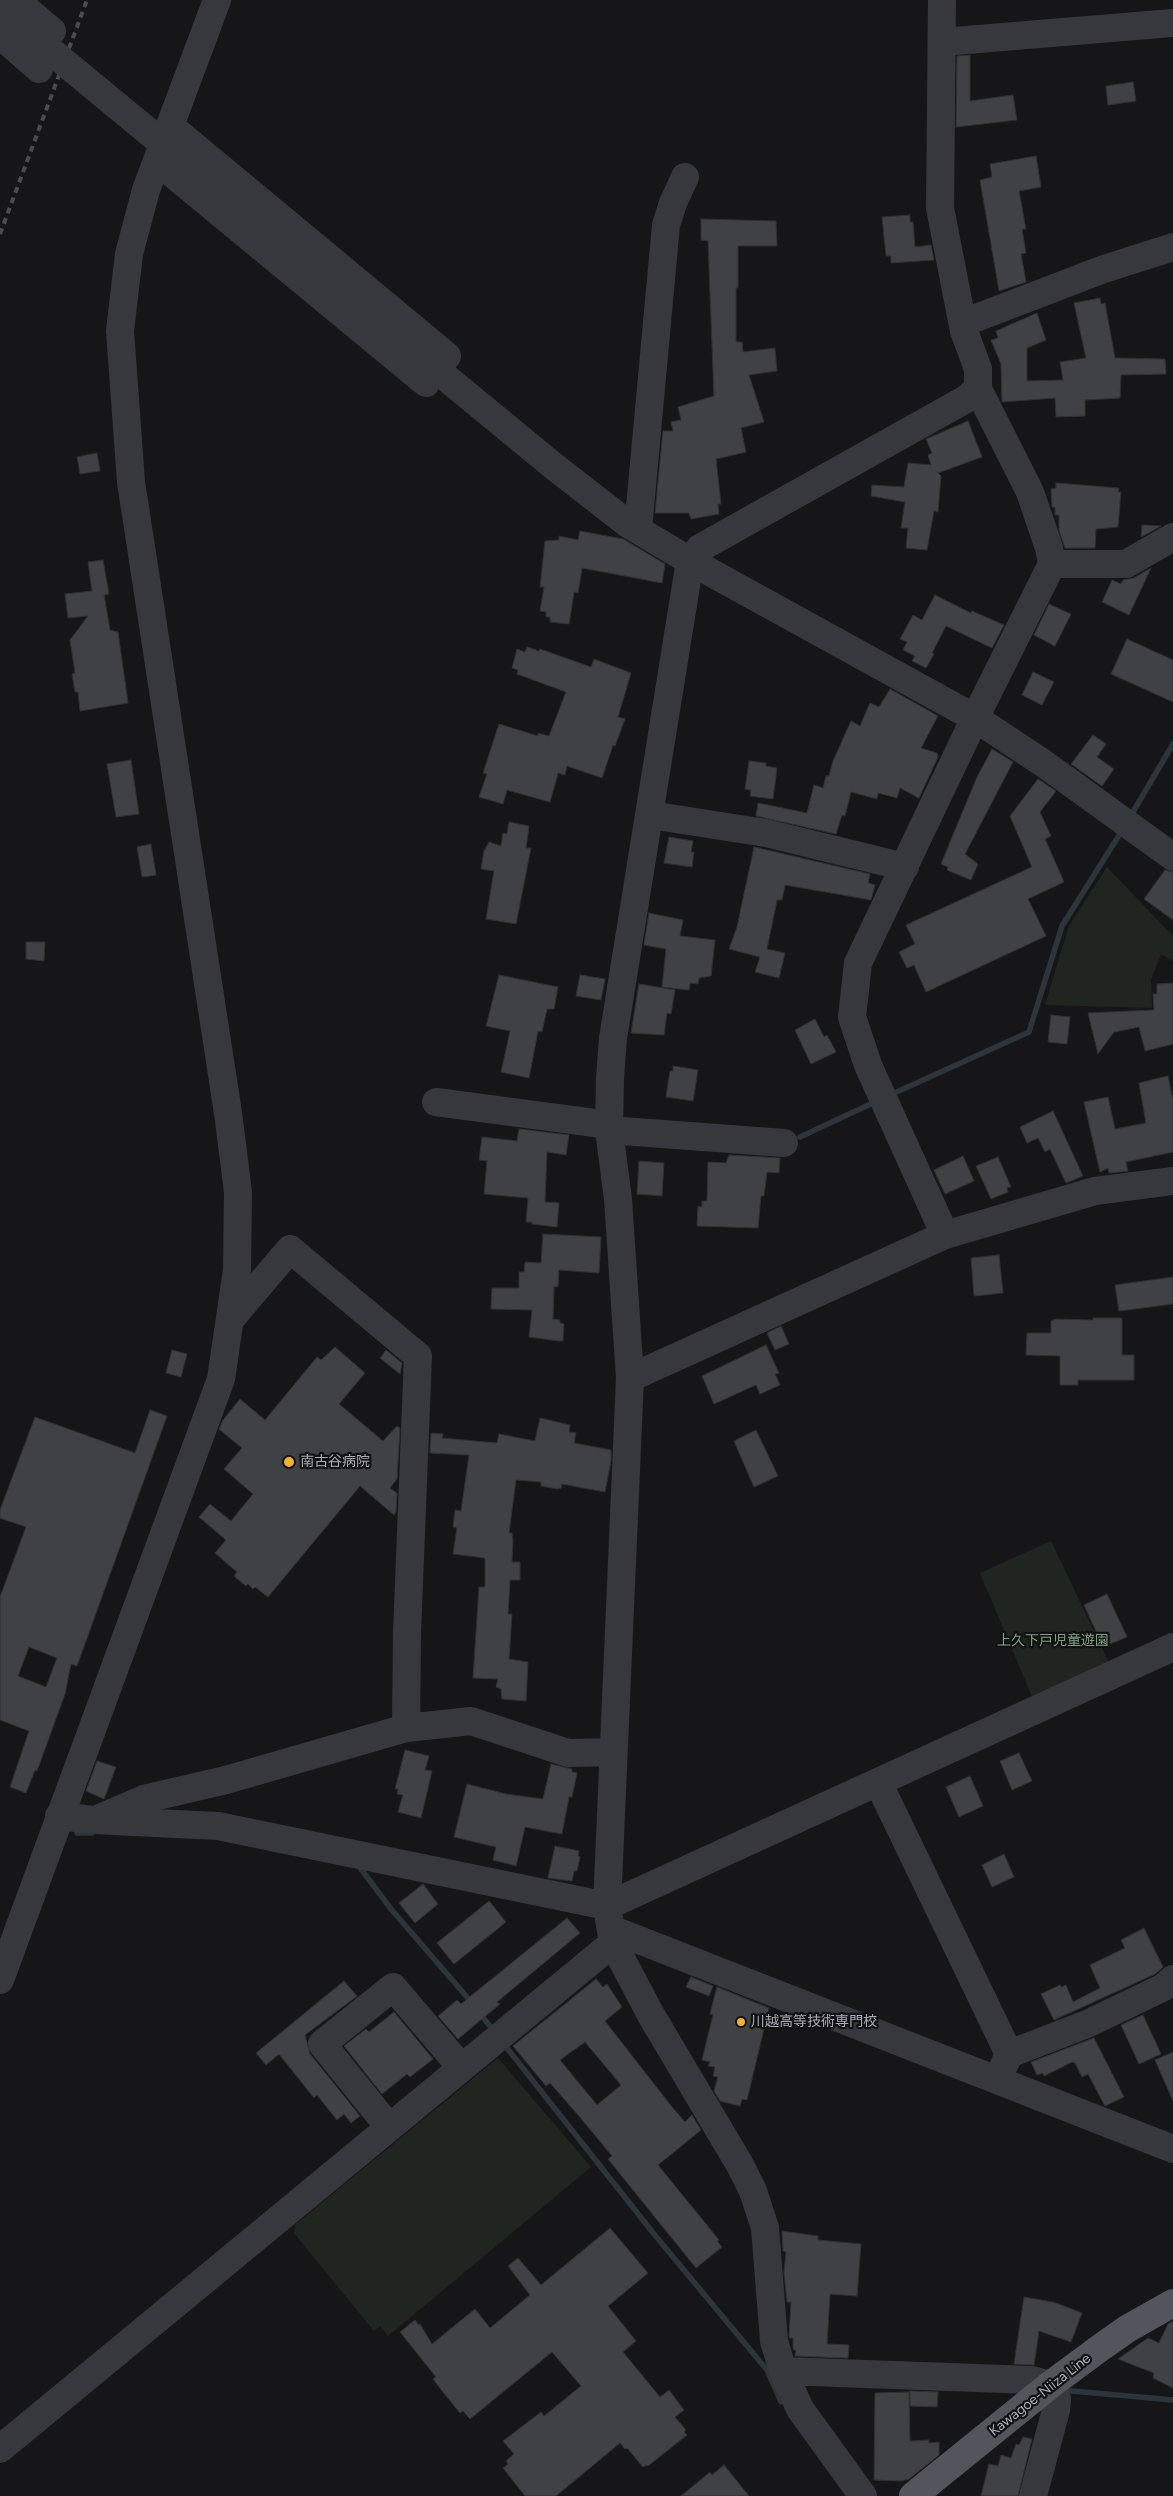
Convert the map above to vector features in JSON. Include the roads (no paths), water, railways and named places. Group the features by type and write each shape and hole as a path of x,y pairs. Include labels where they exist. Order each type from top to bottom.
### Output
{"main road":[{"name":"Kawagoe-Niiza Line","path":"913,2496 1050,2385 1127,2329 1173,2303"}],"street":[{"path":"15,0 52,31"},
{"path":"0,1980 221,1379 237,1270 238,1192 228,1113 131,482 120,331 129,254 146,190 217,0"},
{"path":"942,0 940,208 963,324 978,369 978,389 1030,492 1049,548 1052,564 975,718 858,963 852,1017 868,1065 945,1235"},
{"path":"0,9 600,503 690,561 975,718 1043,763 1173,857"},
{"path":"942,42 1173,23"},
{"path":"0,35 39,68"},
{"path":"170,126 545,437 551,464"},
{"path":"156,161 524,463 551,464"},
{"path":"638,529 666,225 673,203 685,178"},
{"path":"963,324 1104,269 1173,248"},
{"path":"863,2496 800,2409 783,2371 774,2341 765,2228 753,2191 740,2165 651,2015 610,1926 613,1752 630,1378 618,1199 610,1127 613,1038 690,561 700,548 966,399 978,389"},
{"path":"1052,564 1126,564 1173,536"},
{"path":"650,815 766,834 905,867"},
{"path":"436,1102 610,1127 784,1143"},
{"path":"630,1378 945,1235 1095,1191 1173,1181"},
{"path":"230,1320 290,1249 418,1356 407,1633 406,1728"},
{"path":"0,2449 461,2067 610,1926 879,1784 1173,1647"},
{"path":"93,1820 144,1799 226,1780 406,1728 470,1721 568,1752 613,1752"},
{"path":"879,1784 1009,2054"},
{"path":"59,1816 93,1820 218,1826 610,1926 1173,2149"},
{"path":"998,2080 1009,2054 1087,2024 1164,1987 1173,1979"},
{"path":"389,2127 322,2044 393,1987 461,2067"},
{"path":"783,2371 1032,2380 1050,2385 1057,2399 1056,2410 1033,2496"}],"waterway":[{"path":"1130,817 1173,744"},
{"path":"890,1095 1029,1032 1062,926 1123,829"},
{"path":"800,1137 877,1101"},
{"path":"77,1833 92,1833"},
{"path":"358,1865 391,1909 473,2004"},
{"path":"480,2014 495,2032"},
{"path":"503,2043 654,2234 767,2370 781,2402 785,2397"},
{"path":"1061,2390 1173,2400"}],"railway":[{"path":"0,234 87,0"}],"place":[{"name":"南古谷病院","path":"289,1462"},
{"name":"川越高等技術専門校","path":"741,2022"}],"park label":[{"name":"上久下戸児童遊園","path":"1053,1641"}]}
